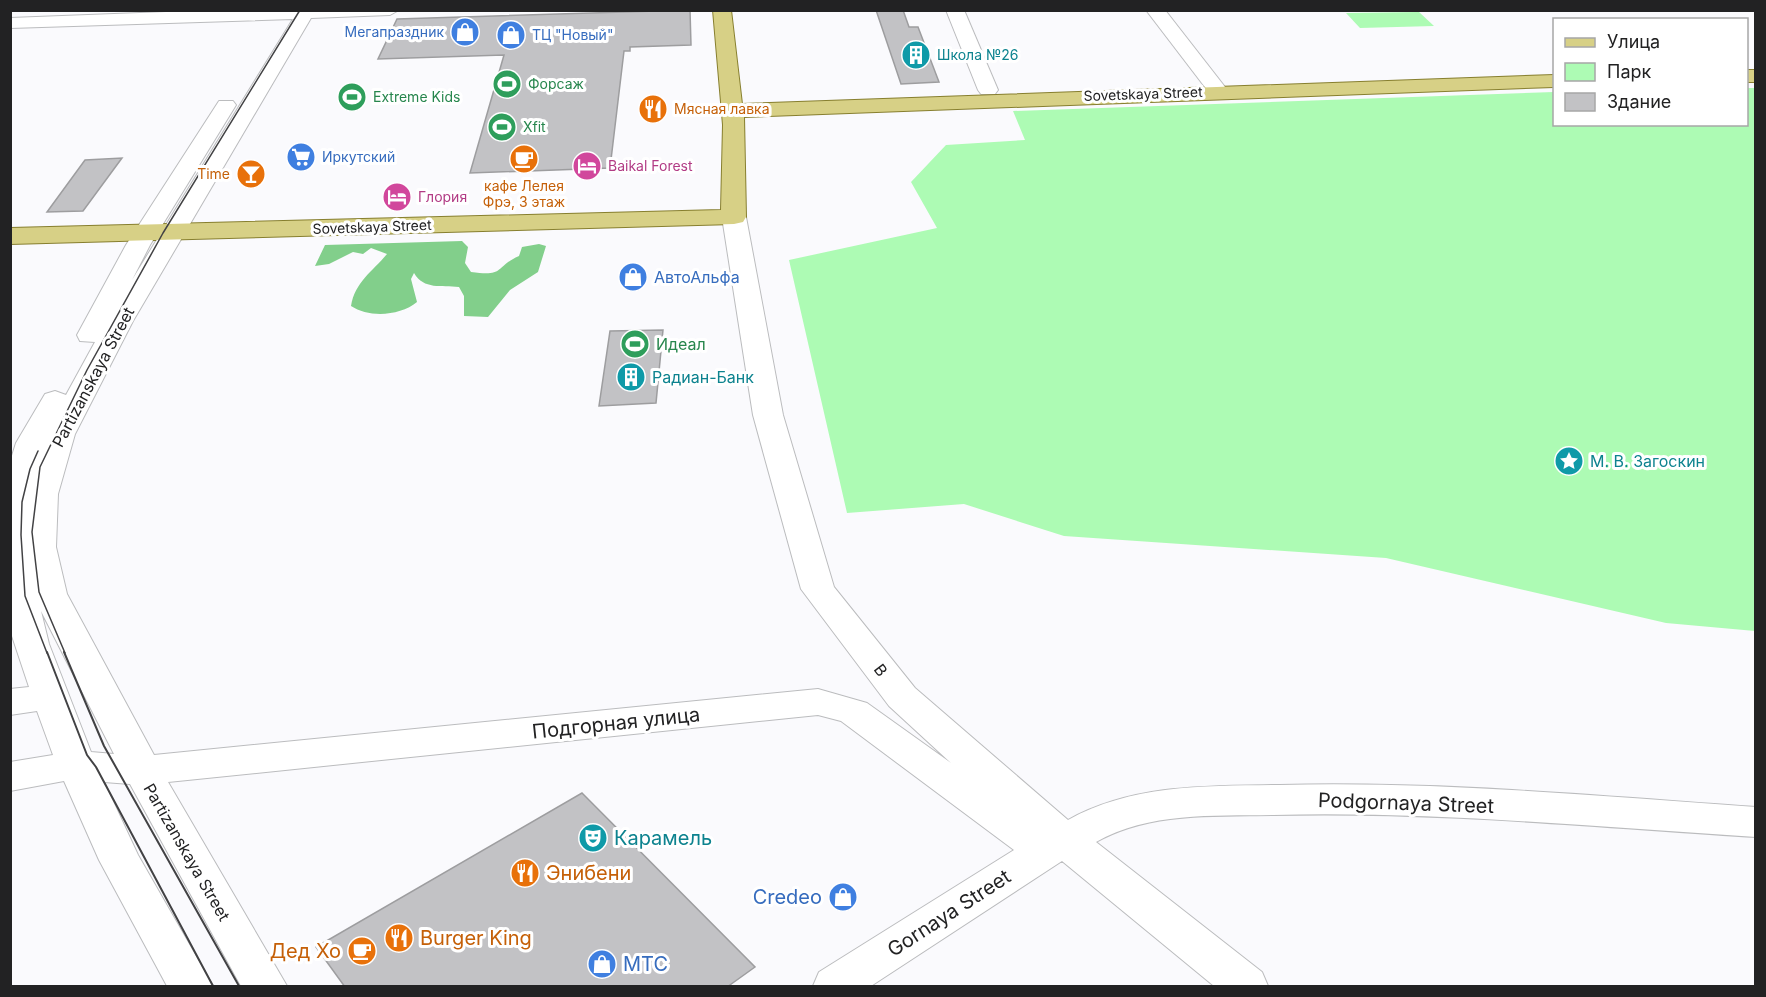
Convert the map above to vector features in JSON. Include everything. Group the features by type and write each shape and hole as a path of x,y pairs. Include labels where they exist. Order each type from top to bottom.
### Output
{"main road":[{"path":"723,10 734,125 732,188 734,217"},
{"name":"Sovetskaya Street","path":"731,111 1218,91 1553,81"},
{"name":"Sovetskaya Street","path":"10,236 734,217"}],"street":[{"path":"10,23 390,10"},
{"path":"956,10 988,90"},
{"path":"1155,10 1218,91"},
{"path":"268,38 295,12"},
{"name":"Partizanskaya Street","path":"190,987 120,860 76,765 50,697 31,644 15,567 14,506 31,443 295,12"},
{"name":"Partizanskaya Street","path":"238,86 160,233 120,321 60,434 42,494 40,547 50,594 141,771 264,987"},
{"name":"B","path":"734,217 768,415 818,589 902,697 1055,846 1246,987"},
{"path":"10,702 50,697"},
{"name":"Подгорная улица","path":"10,777 76,765 141,771 818,702 854,712 1055,846"},
{"name":"Podgornaya Street","path":"1055,846 1109,816 1180,802 1313,799 1437,801 1755,822"},
{"name":"Gornaya Street","path":"835,987 1055,846"}],"green space":[{"path":"1419,12 1434,26 1360,28 1346,13"},
{"path":"1748,88 1756,88 1755,631 1666,623 1386,558 1064,536 964,504 847,513 789,260 937,228 911,182 946,145 1025,140 1013,111 1553,92 1553,126 1748,126"},
{"path":"462,241 468,247 465,263 471,272 482,273 499,270 519,256 522,247 539,244 546,246 538,272 510,290 488,317 464,316 464,296 459,287 428,284 414,273 411,279 417,302 410,307 393,313 375,314 351,306 360,284 387,254 371,248 363,254 353,252 329,264 315,266 325,245"}],"building":[{"path":"690,10 691,45 630,47 630,51 624,51 610,168 470,173 504,55 378,59 397,19"},
{"name":"Школа №26","path":"876,10 903,10 909,27 918,27 939,82 901,84"},
{"path":"122,158 83,211 47,212 85,160"},
{"name":"Радиан-Банк","path":"663,330 656,403 599,406 610,331"},
{"name":"Карамель","path":"582,793 755,967 727,987 345,987 316,947"}],"tram line":[{"path":"65,653 39,592 32,532 40,467 87,370 163,233 300,10"},
{"path":"38,451 30,469 22,502 21,535 25,596 47,653"},
{"path":"47,652 87,755 96,767 213,986"},
{"path":"64,652 104,746 239,986"}],"place":[{"name":"Мегапраздник","path":"465,32"},
{"name":"ТЦ \"Новый\"","path":"511,35"},
{"name":"Школа №26","path":"916,55"},
{"name":"Форсаж","path":"507,84"},
{"name":"Extreme Kids","path":"352,97"},
{"name":"Мясная лавка","path":"653,109"},
{"name":"Xfit","path":"502,127"},
{"name":"Иркутский","path":"301,157"},
{"name":"кафе Лелея Фрэ, 3 этаж","path":"524,159"},
{"name":"Baikal Forest","path":"587,166"},
{"name":"Time","path":"251,174"},
{"name":"Глория","path":"397,197"},
{"name":"АвтоАльфа","path":"633,277"},
{"name":"Идеал","path":"635,344"},
{"name":"Радиан-Банк","path":"631,377"},
{"name":"М. В. Загоскин","path":"1569,461"},
{"name":"Карамель","path":"593,838"},
{"name":"Энибени","path":"525,873"},
{"name":"Credeo","path":"843,897"},
{"name":"Burger King","path":"399,938"},
{"name":"Дед Хо","path":"362,951"},
{"name":"МТС","path":"602,964"}]}
